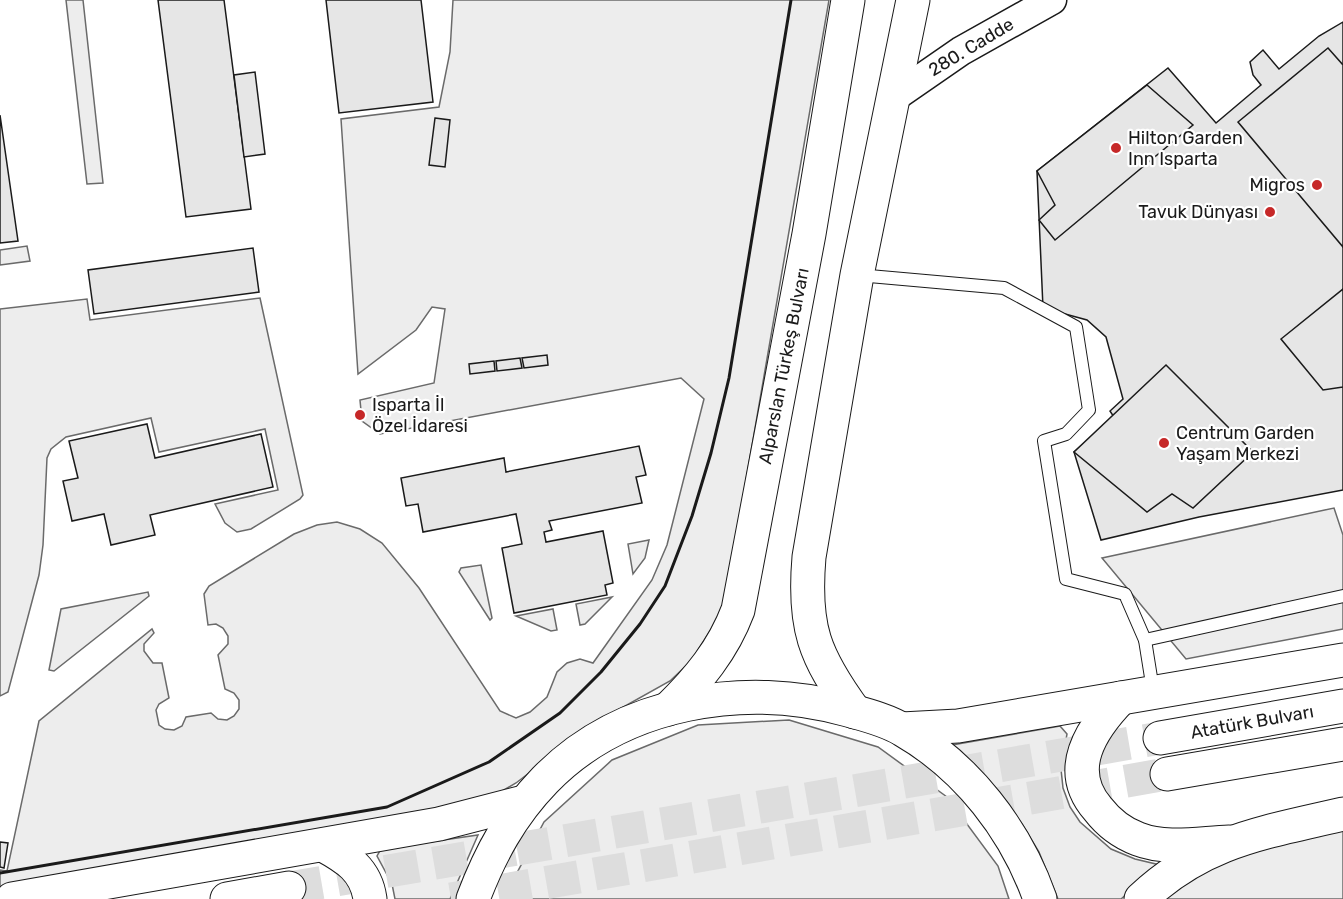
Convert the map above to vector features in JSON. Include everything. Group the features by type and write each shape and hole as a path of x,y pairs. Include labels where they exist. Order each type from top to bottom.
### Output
{"main road":[{"name":"Alparslan Türkeş Bulvarı","path":"668,709 693,684 717,654 738,610 809,234 848,0"},
{"path":"855,712 835,685 816,649 808,615 806,593 809,557 857,275 913,0"},
{"path":"902,729 958,726 1343,660"},
{"path":"472,899 486,864 508,824 546,778 574,755 610,733 652,713 696,702 751,697 786,698 826,704 902,729 944,759 976,790 1006,827 1030,872 1040,899"},
{"path":"1121,698 1103,717 1085,747 1081,766 1084,785 1092,802 1105,818 1139,839 1160,844 1229,842 1343,814"},
{"name":"Atatürk Bulvarı","path":"1160,738 1343,706"},
{"name":"Atatürk Bulvarı","path":"1167,774 1343,744"},
{"path":"12,899 468,818 524,802"},
{"path":"1141,899 1182,867 1229,842"},
{"path":"323,845 357,868 365,880 370,899"},
{"path":"226,899 289,888"}],"street":[{"name":"280. Cadde","path":"893,98 961,51 1052,0"}],"lane":[{"path":"857,275 1005,288 1076,327 1089,410 1066,434 1044,441 1066,579 1125,594 1144,640 1153,693"},
{"path":"1144,640 1343,596"}],"shaded area":[{"path":"66,0 83,0 103,183 87,184"},
{"path":"453,0 829,0 726,596 719,617 691,661 670,681 593,724 516,783 497,794 466,805 0,887 0,870 7,871 39,721 152,629 154,633 144,644 144,651 153,663 162,663 169,698 159,704 156,710 159,725 165,729 174,730 182,726 186,717 211,713 218,719 227,720 234,716 239,709 239,700 234,693 225,689 218,655 228,644 228,636 223,628 216,624 208,625 204,594 209,586 294,534 317,525 337,522 360,529 382,543 419,588 500,711 516,718 530,712 547,697 557,672 567,663 580,659 593,663 652,580 667,545 704,399 681,378 380,434 362,421 360,400 434,383 445,309 432,307 416,330 358,374 341,119 439,107 450,52"},
{"path":"27,246 30,261 0,265 0,250"},
{"path":"260,298 303,495 251,529 237,532 225,523 215,504 278,490 265,429 159,452 151,418 66,437 51,449 47,458 43,545 39,575 8,692 0,696 0,309 87,299 90,320"},
{"path":"1334,508 1343,535 1343,629 1186,659 1102,558"},
{"path":"649,540 645,558 633,574 628,544"},
{"path":"481,565 492,618 490,620 459,572 461,568"},
{"path":"148,592 149,596 54,671 49,670 61,609"},
{"path":"612,597 585,624 580,625 576,604"},
{"path":"553,609 557,630 551,631 516,616"},
{"path":"789,720 878,747 947,797 998,866 1009,899 503,899 544,822 612,760 698,725"},
{"path":"1060,726 1067,734 1061,769 1063,788 1070,807 1080,822 1111,849 1135,859 1160,865 1121,899 1058,899 1039,852 1022,824 989,780 952,745"},
{"path":"1343,829 1343,899 1159,899 1227,858"},
{"path":"478,835 450,899 395,899 392,884 377,856 381,849"}],"building":[{"path":"158,0 224,0 251,209 186,217"},
{"path":"326,0 421,0 433,102 339,113"},
{"path":"1343,22 1343,490 1199,517 1101,540 1074,452 1114,417 1110,411 1123,399 1106,337 1087,320 1043,308 1037,171 1168,68 1216,123 1261,85 1253,75 1250,62 1263,50 1279,69 1319,36"},
{"name":"Migros","path":"1328,48 1343,65 1343,247 1238,122"},
{"path":"255,72 265,154 244,157 234,75"},
{"name":"Hilton Garden Inn Isparta","path":"1147,85 1193,125 1055,240 1039,220 1055,205 1037,171"},
{"path":"0,115 18,241 0,243"},
{"path":"435,118 450,120 445,167 429,165"},
{"path":"253,248 259,292 94,314 88,270"},
{"name":"Centrum Garden Yaşam Merkezi","path":"1343,289 1343,387 1323,390 1281,339"},
{"path":"547,355 548,365 524,368 522,358"},
{"path":"520,358 522,368 497,371 496,361"},
{"path":"494,361 495,371 470,374 469,364"},
{"name":"Centrum Garden Yaşam Merkezi","path":"1166,365 1253,452 1193,508 1172,494 1147,512 1074,452"},
{"path":"147,424 155,458 261,434 273,487 150,515 155,535 111,545 104,514 72,521 63,481 78,478 69,441"},
{"path":"639,446 646,475 636,477 642,503 549,521 552,530 544,532 546,542 603,531 613,583 605,585 607,595 514,613 502,548 522,544 516,514 423,532 418,504 406,506 401,478 504,458 506,472"},
{"path":"0,842 8,843 4,868 0,867"}],"tunnel":[{"path":"517,849 1160,738"},
{"path":"498,891 1167,774"},
{"path":"289,888 517,849"},
{"path":"451,899 498,891"}],"wall":[{"path":"0,873 387,807 489,762 560,713 601,672 640,624 665,586 692,516 711,453 729,378 791,0"}],"place":[{"name":"Hilton Garden Inn Isparta","path":"1116,148"},
{"name":"Migros","path":"1317,185"},
{"name":"Tavuk Dünyası","path":"1270,212"},
{"name":"Isparta İl Özel İdaresi","path":"360,415"},
{"name":"Centrum Garden Yaşam Merkezi","path":"1164,443"}]}
